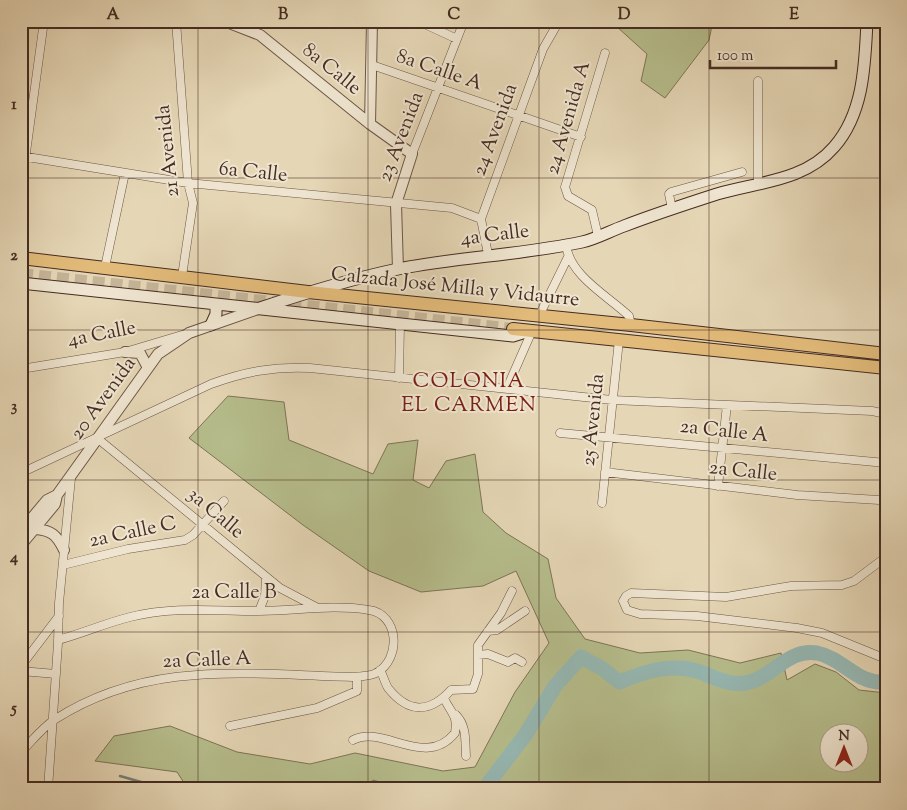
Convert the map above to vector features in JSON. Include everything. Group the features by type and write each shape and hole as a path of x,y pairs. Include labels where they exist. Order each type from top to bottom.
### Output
{"highway":[{"name":"Calzada José Milla y Vidaurre","path":"21,258 105,266 308,292 631,325 886,354"},
{"name":"Calzada José Milla y Vidaurre","path":"513,329 886,368"}],"main road":[{"name":"4a Calle","path":"260,308 308,292 398,269 488,254 567,251 598,236 672,209 719,194 790,176 813,165 833,148 846,132 858,102 867,21"},
{"name":"Calzada José Milla y Vidaurre","path":"21,283 513,336 530,331"},
{"path":"210,326 216,314 216,304"}],"street":[{"path":"21,189 44,21"},
{"name":"21 Avenida","path":"176,21 188,183 193,203 182,276"},
{"name":"8a Calle","path":"224,21 239,24 260,35 370,124 412,154"},
{"path":"370,124 372,21"},
{"path":"418,21 457,39"},
{"name":"23 Avenida","path":"398,269 396,204 412,154 464,21"},
{"name":"24 Avenida","path":"481,219 543,49 560,21"},
{"name":"24 Avenida A","path":"598,236 592,210 568,196 566,192 605,53"},
{"name":"8a Calle A","path":"372,65 518,117 581,137"},
{"path":"758,81 758,184"},
{"name":"6a Calle","path":"24,157 188,183 452,208 481,219"},
{"path":"672,209 669,194 671,192 742,172"},
{"path":"105,266 125,173"},
{"path":"481,219 488,254"},
{"path":"538,316 567,251 608,300 629,316 631,325"},
{"name":"4a Calle","path":"21,369 125,352 189,333 260,308"},
{"path":"399,378 400,324"},
{"path":"507,388 530,331"},
{"name":"20 Avenida","path":"21,545 55,504 57,495 147,366 158,354 189,333"},
{"name":"25 Avenida","path":"602,503 619,340"},
{"path":"125,352 140,353 147,366"},
{"path":"21,473 211,384 256,370 290,367 612,400 886,414"},
{"path":"718,486 727,405"},
{"name":"2a Calle A","path":"560,433 886,463"},
{"name":"3a Calle","path":"96,438 280,588 318,608"},
{"name":"2a Calle","path":"605,472 797,495 879,500"},
{"path":"48,789 59,616 71,476"},
{"name":"20 Avenida","path":"21,530 47,500 57,495"},
{"name":"2a Calle C","path":"63,566 128,549 180,542 190,537 224,501"},
{"path":"35,529 48,530 58,538 64,550"},
{"path":"884,657 822,633 698,616 640,614 627,610 623,601 631,593 726,597 791,586 842,585 854,581 886,557"},
{"path":"259,611 265,596 266,577"},
{"path":"380,670 387,686 409,707 418,709 444,698 451,690 473,689 478,674 478,645 502,613 512,592"},
{"name":"2a Calle B","path":"58,640 131,617 148,614 211,608 259,611 318,608 368,609 380,613 391,626 394,640 391,653 380,670"},
{"path":"488,631 497,630 525,611"},
{"path":"21,666 59,616"},
{"path":"478,655 488,654 508,662 515,658 522,662"},
{"name":"2a Calle A","path":"21,752 53,721 115,690 164,677 207,674 357,677 370,675 380,670"},
{"path":"21,671 56,674"},
{"path":"230,726 331,703 357,691 357,677"},
{"path":"444,698 456,716 462,721 466,756"},
{"path":"353,740 361,735 371,736 412,748 442,744 455,733 456,716"}],"green space":[{"path":"617,21 713,21 709,40 665,98 641,81 647,54 616,26"},
{"path":"228,396 284,402 289,440 373,474 388,444 418,440 413,480 429,488 446,461 475,454 483,512 506,533 548,559 556,598 585,639 640,653 688,650 740,663 781,653 787,680 815,664 836,672 859,690 886,693 886,789 188,789 177,772 95,761 114,736 170,726 237,752 310,764 355,753 443,771 475,767 515,692 549,643 516,571 483,586 421,592 369,571 303,525 189,438"}],"waterway":[{"path":"484,789 526,734 555,686 581,657 603,669 619,682 648,672 677,668 697,671 726,682 738,684 755,680 797,655 817,653 835,660 867,679 876,682 886,682"},
{"path":"120,776 148,784 190,789"},
{"path":"356,789 374,781 398,789"}],"tunnel":[{"path":"21,274 513,329"}],"district":[{"name":"COLONIA EL CARMEN","path":"469,394"}]}
